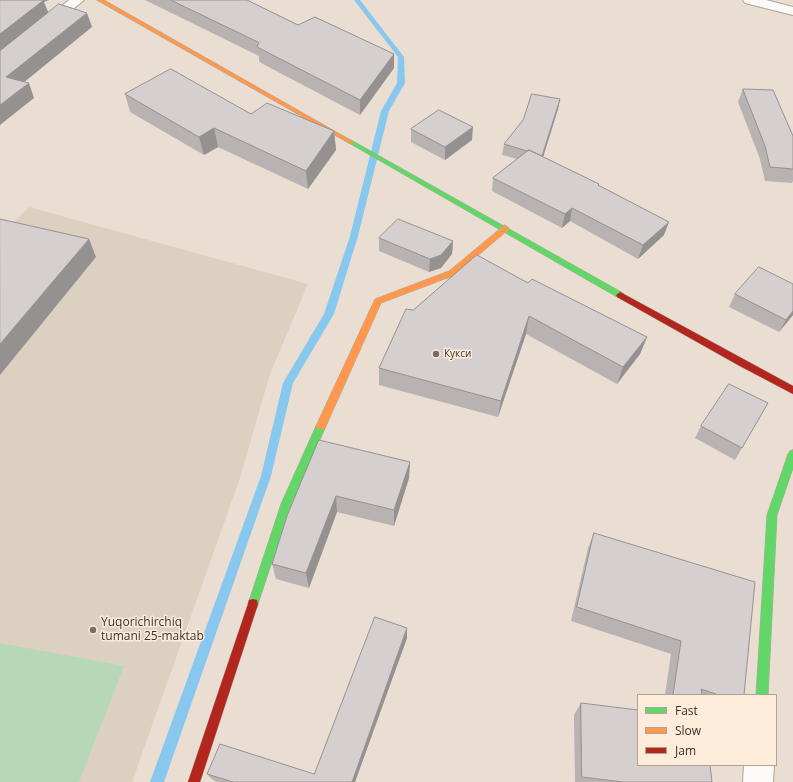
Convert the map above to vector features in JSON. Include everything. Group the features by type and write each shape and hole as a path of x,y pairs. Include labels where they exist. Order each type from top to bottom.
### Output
{"main road":[{"path":"100,0 741,363 793,390"},
{"path":"194,782 286,504 378,301 452,273 505,228"},
{"path":"762,694 772,515 793,454"}],"street":[{"path":"0,62 77,0"},
{"path":"750,0 793,12"},
{"path":"758,782 759,766"}],"shaded area":[{"name":"Yuqorichirchiq tumani 25-maktab","path":"29,207 308,284 270,374 240,478 132,782 0,782 0,233 3,233"}],"green space":[{"path":"0,643 124,666 79,782 0,782"}],"building":[{"path":"0,0 44,0 0,34"},
{"path":"171,0 247,0 298,25 315,17 394,54 360,100 259,48 257,46 259,43"},
{"path":"59,4 87,13 6,77 29,83 0,105 0,51"},
{"path":"171,69 251,114 267,103 334,131 306,171 214,128 199,137 125,94"},
{"path":"743,89 773,90 793,136 793,169 770,167 765,146"},
{"path":"532,94 560,99 542,156 529,150 527,151 504,144 523,120"},
{"path":"439,110 473,127 445,147 411,129"},
{"path":"529,150 599,184 598,185 669,222 643,245 572,208 565,214 493,178"},
{"path":"0,219 89,239 0,344"},
{"path":"398,219 453,241 441,255 430,259 379,238"},
{"path":"477,255 528,283 532,279 647,337 623,367 529,316 501,401 379,368 406,309 413,310"},
{"path":"759,267 793,284 793,311 786,320 735,294"},
{"path":"729,384 768,403 742,448 701,426"},
{"path":"319,440 410,462 394,510 336,496 306,573 272,564 287,516"},
{"path":"594,533 755,582 744,694 716,694 701,689 702,694 673,694 681,641 577,607"},
{"path":"375,617 407,628 352,782 233,782 207,774 220,744 314,774"},
{"path":"581,703 637,710 637,766 710,766 712,782 623,782 582,777"}],"waterway":[{"path":"157,782 266,476 288,383 329,314 354,236 385,111 401,83 401,57 357,0"}],"traffic: fast":[{"path":"351,142 620,295"},
{"path":"253,604 286,504 321,426"},
{"path":"762,694 772,515 793,454"}],"traffic: slow":[{"path":"100,0 351,142"},
{"path":"321,426 378,301 452,273 505,228"}],"traffic: jam":[{"path":"620,295 741,363 793,390"},
{"path":"194,782 253,604"}],"place":[{"name":"Кукси","path":"436,354"},
{"name":"Yuqorichirchiq tumani 25-maktab","path":"93,630"}]}
